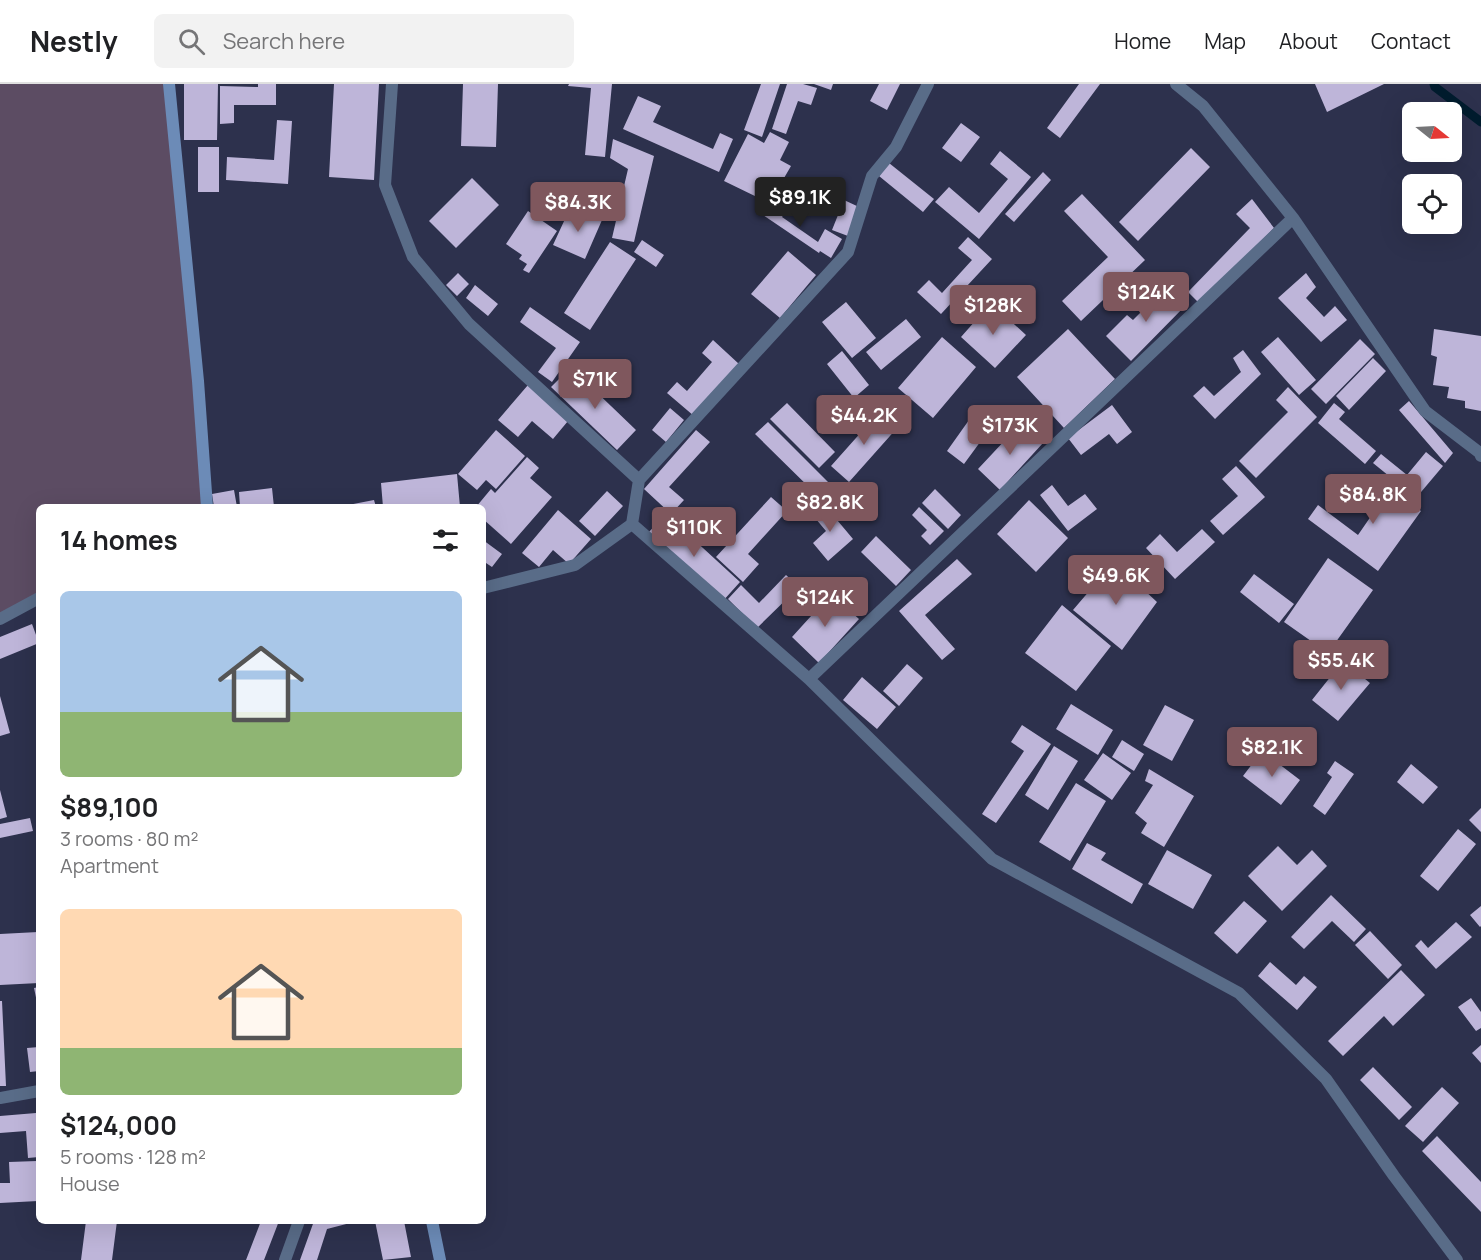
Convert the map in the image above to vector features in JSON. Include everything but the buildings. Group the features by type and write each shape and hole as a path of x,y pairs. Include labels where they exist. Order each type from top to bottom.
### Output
{"street":[{"path":"169,84 198,381 206,504"},
{"path":"392,84 385,185 413,257 469,324 639,480"},
{"path":"486,587 575,565 632,524 639,480 848,252 872,176 896,147 928,84"},
{"path":"1176,84 1203,106 1293,218 1425,411 1481,456"},
{"path":"809,679 1293,218"},
{"path":"632,524 809,679 993,859 1239,993 1326,1079 1457,1260"},
{"path":"0,619 36,600"},
{"path":"0,1098 36,1092"},
{"path":"285,1260 298,1224"},
{"path":"433,1224 440,1260"}],"shaded area":[{"path":"0,84 169,84 204,504 36,504 36,600 0,619"}],"waterway":[{"path":"1434,84 1481,122"}]}
